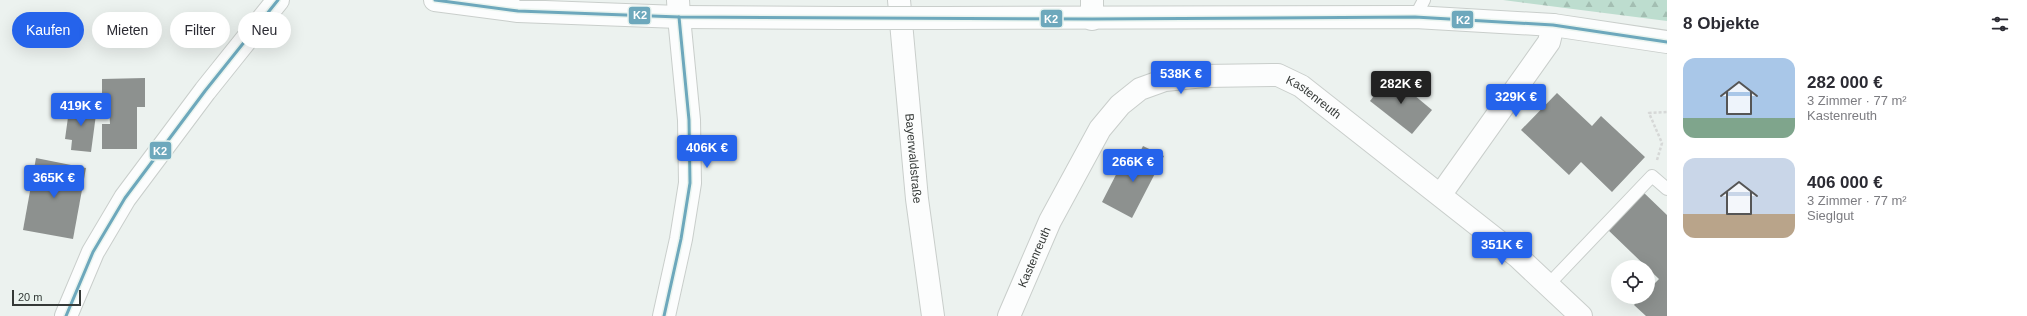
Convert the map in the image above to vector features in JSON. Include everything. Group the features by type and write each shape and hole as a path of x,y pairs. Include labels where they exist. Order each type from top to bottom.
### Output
{"street":[{"path":"66,316 93,252 125,198 205,91 278,0"},
{"path":"435,0 518,11 679,9 843,18 944,18 1092,9 1420,8 1553,25 1667,42"},
{"name":"Bayerwaldstraße","path":"899,0 917,199 933,316"},
{"path":"664,316 681,239 690,183 689,120 679,9"},
{"path":"1441,194 1549,42 1553,25"},
{"name":"Kastenreuth","path":"1009,316 1050,221 1100,129 1120,105 1140,89 1165,80 1204,76 1278,75 1301,86 1441,194 1517,256 1581,316"}],"lane":[{"path":"1548,286 1652,176 1667,189"}],"path":[{"path":"1652,176 1662,143 1649,113 1667,112"}],"green space":[{"path":"1503,0 1667,0 1667,21"}],"building":[{"path":"1390,75 1432,110 1412,134 1370,101"},
{"path":"145,78 145,107 137,107 137,149 102,149 102,124 110,124 109,108 102,108 102,79"},
{"path":"1557,93 1592,126 1601,116 1645,157 1612,192 1581,162 1569,175 1521,130"},
{"path":"70,103 97,107 91,152 71,150 72,140 65,139"},
{"path":"1143,146 1164,156 1132,218 1102,202 1122,163 1132,168"},
{"path":"36,158 86,168 73,239 23,230"},
{"path":"1642,191 1667,215 1667,316 1646,316 1634,305 1655,304 1655,283 1659,279 1655,275 1655,260 1639,260 1606,228"}],"transit line":[{"name":"K2","path":"66,316 93,252 125,198 205,91 278,0"},
{"name":"K2","path":"435,0 518,11 679,17 1092,19 1415,17 1553,25 1667,42"},
{"name":"K2","path":"664,316 681,239 690,183 689,120 679,17"}]}
